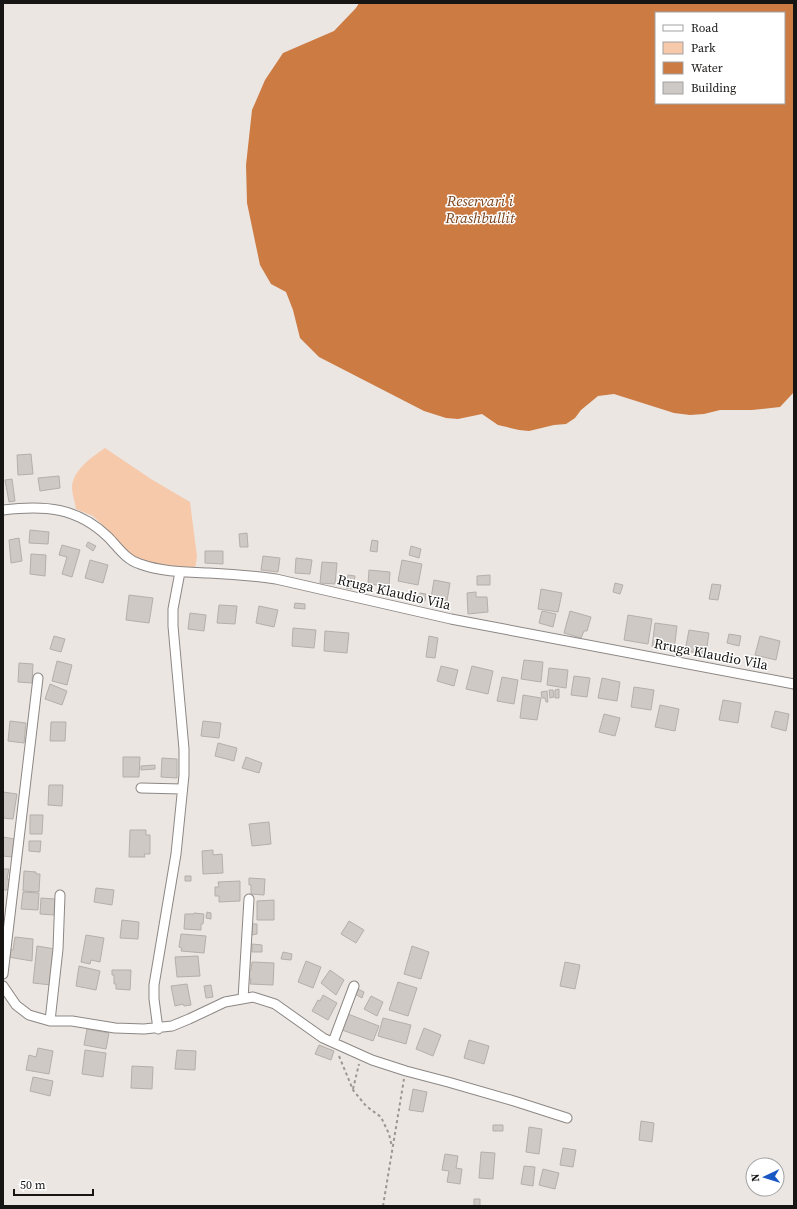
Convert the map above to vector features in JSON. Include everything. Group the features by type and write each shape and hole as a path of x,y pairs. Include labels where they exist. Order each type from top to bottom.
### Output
{"street":[{"name":"Rruga Klaudio Vila","path":"3,510 22,507 66,511 86,520 102,532 126,557 138,564 153,568 180,572 249,575 276,579 451,619 794,684"},
{"path":"158,1029 154,985 176,854 184,749 173,626 173,609 180,572"},
{"path":"3,974 38,678"},
{"path":"141,788 182,789"},
{"path":"50,1021 58,949 60,895"},
{"path":"243,999 249,899"},
{"path":"3,986 16,1005 29,1015 50,1021 72,1021 115,1028 158,1029 172,1026 225,1002 253,997 275,1004 323,1038 360,1055 406,1072 456,1084 567,1118"},
{"path":"334,1043 354,986"}],"path":[{"path":"334,1043 353,1090 366,1106 381,1118 389,1134 393,1148"},
{"path":"353,1090 360,1055"},
{"path":"383,1206 406,1072"}],"green space":[{"path":"105,448 151,479 190,502 197,557 195,568 135,562 113,541 109,531 93,516 76,509 72,492 73,481 84,464"}],"water":[{"name":"Reservari i Rrashbullit","path":"359,3 794,3 794,392 780,407 752,410 720,410 704,414 690,415 674,413 614,394 598,396 581,410 575,418 566,424 554,425 529,431 498,425 482,414 458,419 446,418 424,411 319,357 300,338 293,310 286,292 271,284 260,265 247,203 246,165 252,110 265,80 283,53 334,31"}],"building":[{"path":"31,454 33,474 18,475 17,455"},
{"path":"59,476 60,488 40,491 38,478"},
{"path":"12,479 15,501 9,502 5,480"},
{"path":"30,530 49,532 48,544 29,543"},
{"path":"247,533 248,547 240,547 239,534"},
{"path":"19,538 22,561 11,563 9,540"},
{"path":"372,540 378,541 377,552 370,551"},
{"path":"88,542 96,546 93,551 86,546"},
{"path":"62,545 80,550 72,577 62,574 67,557 59,555"},
{"path":"411,546 421,549 419,558 409,555"},
{"path":"205,551 223,551 223,564 205,563"},
{"path":"31,554 46,555 45,576 30,574"},
{"path":"263,556 280,558 278,572 261,570"},
{"path":"296,558 312,560 310,574 295,573"},
{"path":"90,560 108,565 103,583 85,578"},
{"path":"402,560 422,564 418,585 398,581"},
{"path":"322,562 337,563 335,584 320,583"},
{"path":"369,570 390,572 389,586 368,584"},
{"path":"348,575 355,576 353,589 346,588"},
{"path":"490,575 490,585 477,585 477,576"},
{"path":"434,580 450,583 447,601 431,598"},
{"path":"615,583 623,585 620,594 613,592"},
{"path":"712,584 721,585 718,600 709,599"},
{"path":"541,589 562,593 558,612 538,609"},
{"path":"476,592 476,597 487,597 488,612 468,614 467,593"},
{"path":"420,593 426,594 425,601 419,600"},
{"path":"129,595 153,598 149,623 126,620"},
{"path":"295,603 305,604 305,609 294,608"},
{"path":"219,605 237,606 235,624 217,623"},
{"path":"259,606 278,610 274,627 256,623"},
{"path":"542,611 556,614 553,627 539,623"},
{"path":"570,611 591,617 587,631 584,631 581,638 564,633"},
{"path":"190,613 206,615 204,631 188,629"},
{"path":"628,615 652,619 648,644 624,640"},
{"path":"655,623 677,626 674,650 652,647"},
{"path":"293,628 316,630 314,648 292,646"},
{"path":"689,630 709,633 706,654 685,651"},
{"path":"325,631 349,633 347,653 324,651"},
{"path":"729,634 741,636 739,646 727,643"},
{"path":"54,636 65,639 61,652 50,649"},
{"path":"429,636 438,638 435,658 426,657"},
{"path":"760,636 780,641 776,660 755,655"},
{"path":"524,660 543,662 541,682 521,679"},
{"path":"57,661 72,665 67,685 52,681"},
{"path":"19,663 33,664 32,683 18,682"},
{"path":"441,666 458,670 454,686 437,681"},
{"path":"472,666 493,671 488,694 466,689"},
{"path":"549,668 568,670 566,688 547,685"},
{"path":"574,676 590,678 587,697 571,695"},
{"path":"502,677 518,680 514,704 497,701"},
{"path":"602,678 620,682 617,701 598,698"},
{"path":"50,684 67,691 62,705 45,699"},
{"path":"634,687 654,690 651,710 631,707"},
{"path":"559,689 559,698 555,698 555,690"},
{"path":"549,690 553,690 554,697 550,698"},
{"path":"547,691 548,702 546,702 545,698 542,698 541,692"},
{"path":"523,695 541,698 537,720 520,718"},
{"path":"723,700 741,703 738,723 719,720"},
{"path":"660,705 679,709 675,731 655,727"},
{"path":"775,711 789,714 786,731 771,727"},
{"path":"604,714 620,718 615,736 599,732"},
{"path":"10,721 26,723 24,743 8,741"},
{"path":"203,721 221,723 219,738 201,736"},
{"path":"51,722 66,722 65,741 50,741"},
{"path":"218,743 237,748 234,761 215,756"},
{"path":"123,757 140,757 139,777 123,777"},
{"path":"246,757 262,763 259,773 242,768"},
{"path":"162,758 177,759 177,778 161,777"},
{"path":"155,765 155,769 141,770 141,766"},
{"path":"49,785 63,785 62,806 48,805"},
{"path":"3,792 17,794 13,819 3,818"},
{"path":"30,815 43,815 42,834 30,834"},
{"path":"269,822 271,844 252,846 249,824"},
{"path":"130,830 146,830 146,835 150,835 150,854 144,854 145,857 129,857"},
{"path":"3,837 14,839 12,857 3,856"},
{"path":"29,841 41,841 40,852 29,851"},
{"path":"213,850 213,855 222,854 223,873 203,874 202,851"},
{"path":"3,869 9,869 7,879 11,880 10,890 3,890"},
{"path":"24,871 36,872 36,874 40,874 39,892 23,891"},
{"path":"185,876 191,876 191,881 185,881"},
{"path":"249,878 265,879 264,895 251,894"},
{"path":"240,881 240,901 219,902 219,896 215,896 215,887 219,887 218,882"},
{"path":"96,888 114,890 112,905 94,902"},
{"path":"23,892 39,893 38,910 21,909"},
{"path":"41,898 55,899 54,915 40,914"},
{"path":"274,900 274,920 257,920 257,901"},
{"path":"207,912 211,913 211,919 206,918"},
{"path":"185,914 204,914 201,930 184,929"},
{"path":"122,920 139,922 138,939 120,938"},
{"path":"349,921 364,930 356,943 341,934"},
{"path":"252,924 257,924 257,934 252,935"},
{"path":"181,934 206,936 204,953 181,951 182,948 179,947"},
{"path":"86,935 104,938 100,962 91,960 90,964 81,962"},
{"path":"15,937 33,939 32,961 8,957 9,949 13,950"},
{"path":"252,944 262,945 262,952 252,952"},
{"path":"37,946 55,949 51,985 33,983"},
{"path":"412,946 429,952 421,979 404,974"},
{"path":"283,952 292,954 291,960 281,959"},
{"path":"198,956 200,976 177,977 175,957"},
{"path":"306,961 321,967 313,988 298,982"},
{"path":"252,962 274,963 273,985 250,984 251,979 247,979 248,970 251,970"},
{"path":"565,962 580,965 575,989 560,986"},
{"path":"79,966 100,971 96,990 76,986"},
{"path":"112,970 131,970 130,990 116,989"},
{"path":"330,970 344,980 336,995 321,983"},
{"path":"398,982 417,988 408,1016 389,1010"},
{"path":"187,984 191,1005 184,1006 183,1004 175,1006 171,986"},
{"path":"211,985 213,997 206,998 204,986"},
{"path":"358,989 364,992 362,998 355,994"},
{"path":"323,995 337,1003 328,1020 312,1011 318,1000 320,1001"},
{"path":"371,996 383,1002 377,1016 364,1009"},
{"path":"348,1014 379,1026 373,1041 342,1030"},
{"path":"383,1018 411,1025 406,1044 378,1036"},
{"path":"424,1028 441,1035 433,1056 416,1049"},
{"path":"87,1029 109,1033 106,1049 84,1045"},
{"path":"469,1040 489,1046 484,1064 464,1058"},
{"path":"319,1045 334,1051 331,1060 315,1054"},
{"path":"38,1048 53,1051 49,1074 26,1070 29,1055 36,1057"},
{"path":"85,1050 106,1053 103,1077 82,1074"},
{"path":"177,1050 196,1051 195,1070 175,1069"},
{"path":"132,1066 153,1067 152,1089 131,1088"},
{"path":"33,1077 53,1081 50,1096 30,1091"},
{"path":"413,1089 427,1092 423,1112 409,1110"},
{"path":"641,1121 654,1123 652,1142 639,1140"},
{"path":"493,1125 503,1125 503,1131 493,1131"},
{"path":"529,1127 542,1129 539,1154 526,1152"},
{"path":"563,1148 576,1150 573,1167 560,1165"},
{"path":"481,1152 495,1153 493,1179 479,1178"},
{"path":"445,1154 458,1156 456,1168 462,1169 460,1184 447,1182 449,1171 442,1170"},
{"path":"524,1166 535,1167 533,1186 521,1184"},
{"path":"543,1169 559,1173 555,1189 539,1185"},
{"path":"474,1199 480,1199 480,1206 474,1206"}]}
